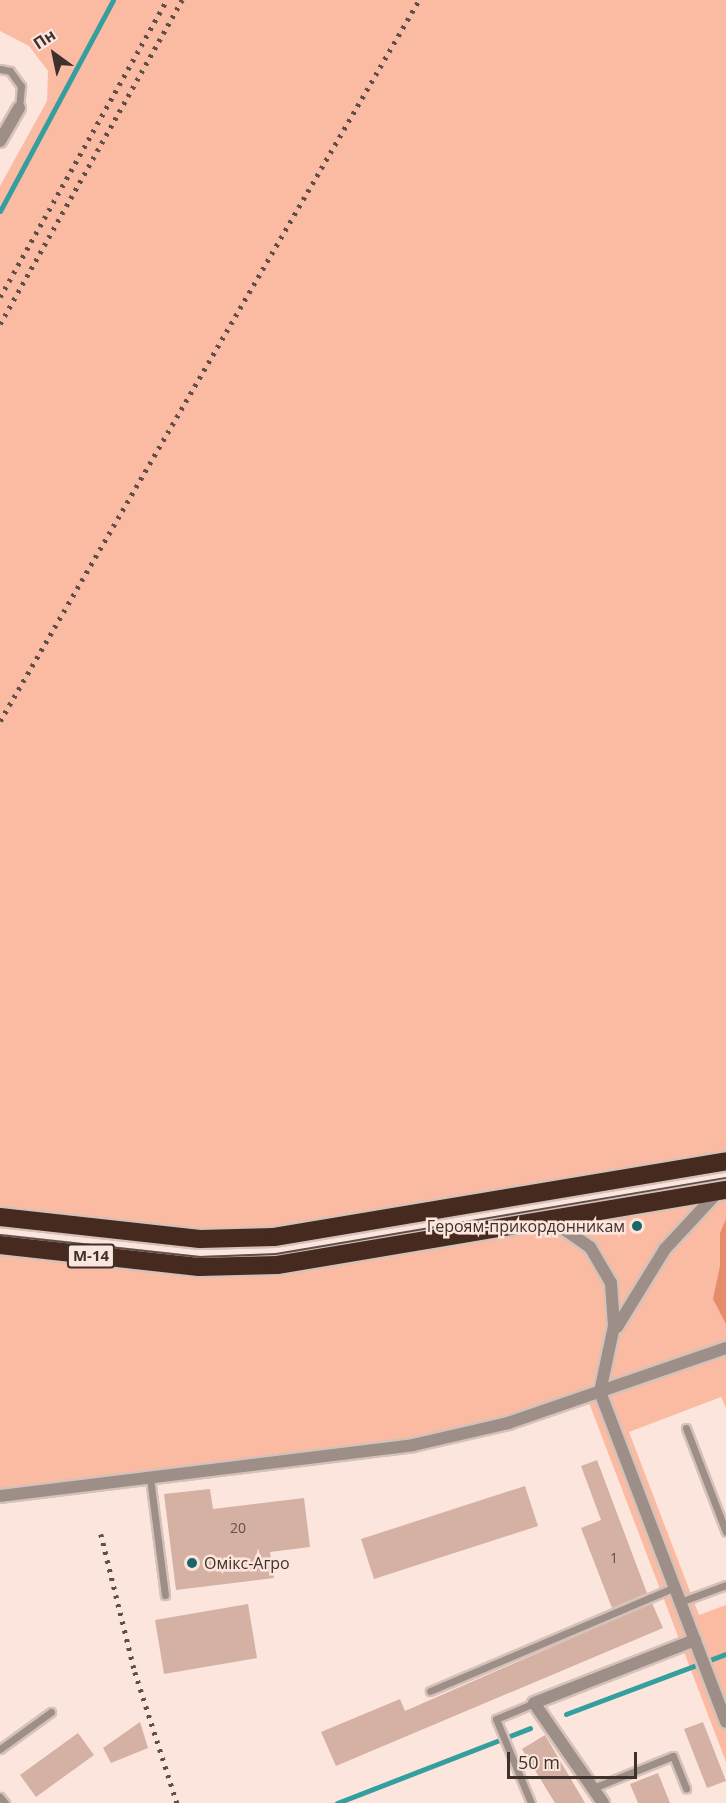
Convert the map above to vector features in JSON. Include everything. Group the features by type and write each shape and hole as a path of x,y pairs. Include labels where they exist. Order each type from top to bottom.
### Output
{"highway":[{"name":"М-14","path":"0,1217 152,1234 237,1239 310,1232 726,1161"},
{"name":"М-14","path":"0,1245 199,1267 277,1265 722,1190"}],"street":[{"path":"0,141 19,108"},
{"path":"611,1339 660,1256 722,1190"},
{"path":"541,1221 579,1238 599,1258 615,1297 611,1339 600,1392 726,1722"},
{"path":"0,1496 413,1445 508,1423 726,1348"},
{"path":"603,1803 534,1703 696,1644"}],"lane":[{"path":"0,69 10,71 21,86 19,108"},
{"path":"686,1428 726,1532"},
{"path":"150,1478 165,1595"},
{"path":"680,1602 726,1585"},
{"path":"430,1691 675,1587"},
{"path":"531,1803 496,1719 534,1703"},
{"path":"0,1749 51,1712"},
{"path":"593,1788 673,1756 686,1788"},
{"path":"0,1797 4,1803"}],"shaded area":[{"path":"0,0 726,0 726,1154 273,1230 201,1232 0,1210 0,186 47,101 48,71 29,46 0,31"},
{"path":"726,1196 726,1408 721,1397 629,1432 699,1615 726,1605 726,1762 589,1403 510,1429 414,1451 0,1503 0,1252 199,1274"},
{"path":"726,1219 726,1324 713,1299 720,1266 720,1233"}],"building":[{"path":"597,1460 647,1593 612,1608 581,1528 601,1520 581,1466"},
{"path":"525,1486 538,1526 374,1579 361,1539"},
{"path":"210,1489 213,1509 304,1498 310,1547 270,1552 274,1578 176,1590 164,1494"},
{"path":"652,1603 663,1628 336,1766 321,1732 400,1699 405,1711"},
{"path":"248,1604 257,1658 164,1674 155,1620"},
{"path":"140,1722 148,1748 111,1763 103,1748"},
{"path":"703,1722 726,1781 707,1788 684,1729"},
{"path":"78,1733 94,1755 36,1797 20,1775"},
{"path":"545,1735 585,1803 555,1803 522,1749"},
{"path":"658,1773 670,1803 638,1803 630,1784"}],"waterway":[{"path":"0,211 113,0"},
{"path":"566,1714 726,1654"},
{"path":"337,1803 530,1728"}],"tram line":[{"path":"0,1235 200,1257 276,1254 726,1178"}],"railway":[{"path":"0,297 167,0"},
{"path":"0,324 182,0"},
{"path":"0,721 419,0"},
{"path":"101,1534 135,1672 177,1803"}],"place":[{"name":"Героям-прикордонникам","path":"637,1226"},
{"name":"Омiкс-Агро","path":"192,1563"}]}
